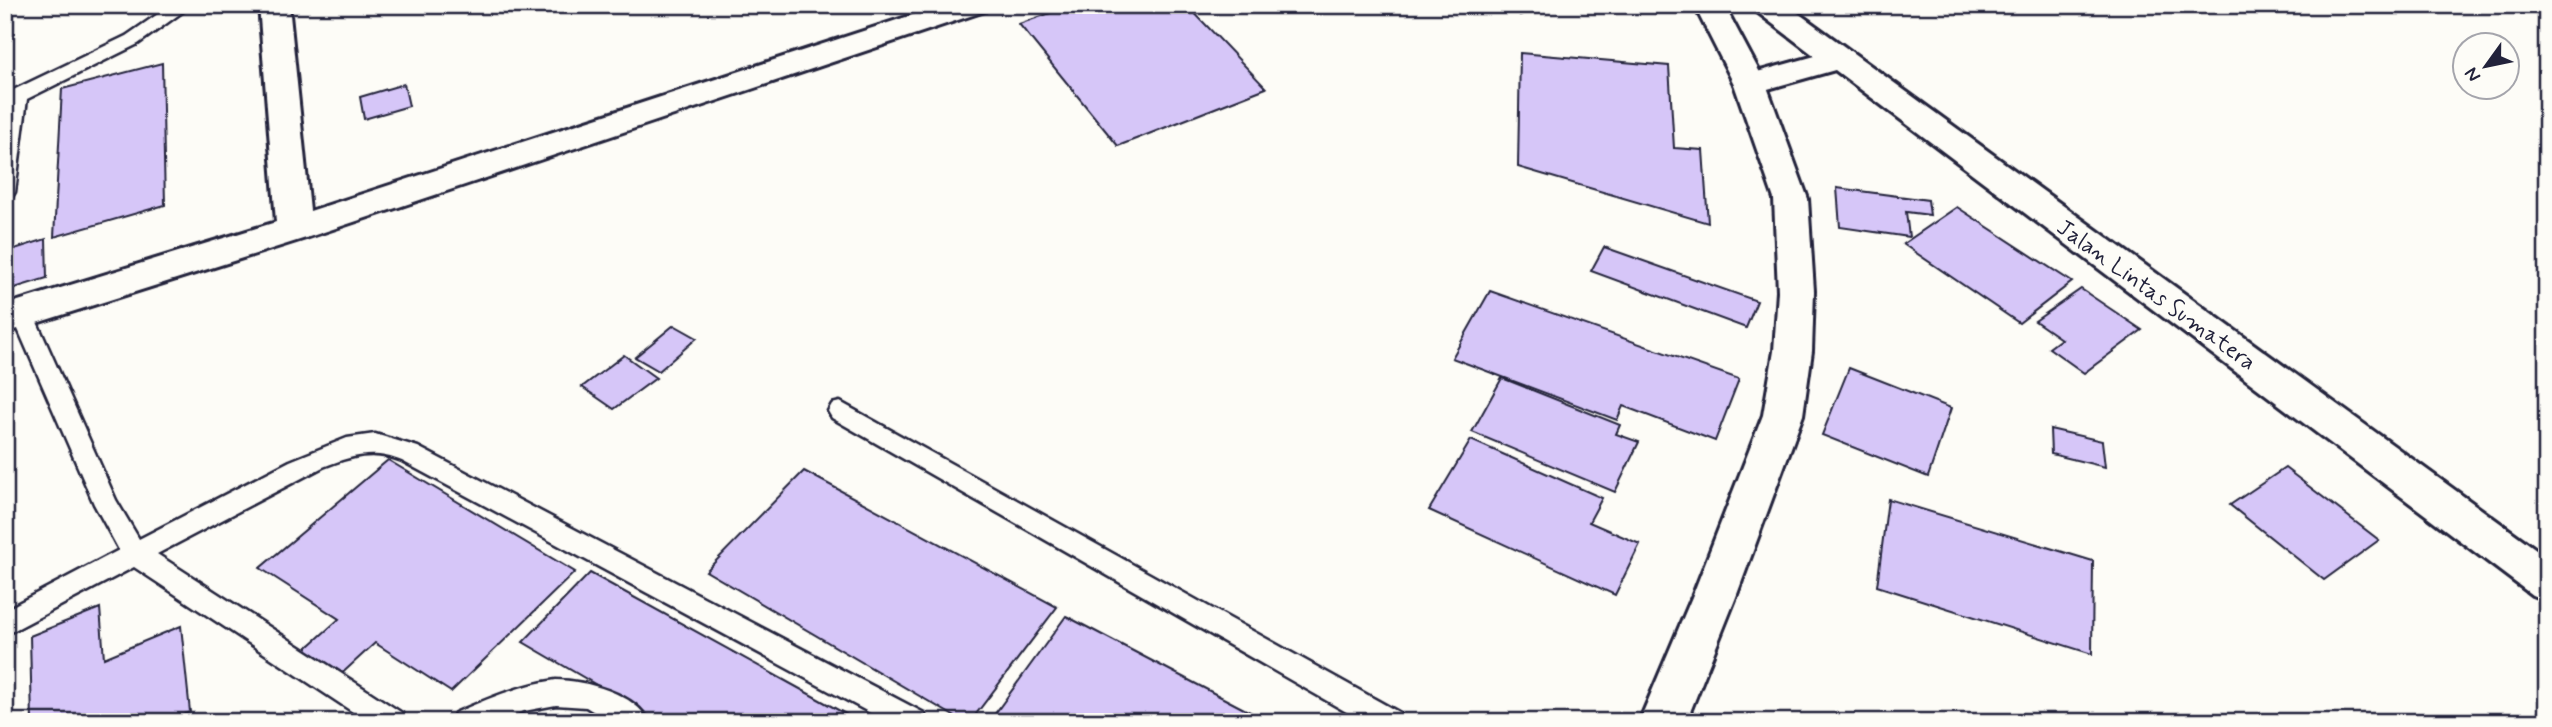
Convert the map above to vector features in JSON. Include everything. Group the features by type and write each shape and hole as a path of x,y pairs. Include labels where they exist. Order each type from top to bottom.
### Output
{"main road":[{"path":"274,5 294,229"},
{"path":"14,316 294,229 974,5"},
{"path":"1662,722 1714,597 1783,415 1793,351 1796,290 1791,199 1750,84 1709,5"},
{"name":"Jalan Lintas Sumatera","path":"1767,5 2547,582"},
{"path":"1750,84 1840,59"}],"lane":[{"path":"5,191 12,100 132,40 183,5"},
{"path":"14,316 106,504 134,553 392,722"},
{"path":"840,411 1390,722"},
{"path":"5,623 134,553 335,453 367,444 391,446 914,722"},
{"path":"465,722 542,694 567,692 589,696 635,722"}],"building":[{"path":"1073,5 1187,5 1266,88 1118,146 1019,24"},
{"path":"1508,5 1543,5 1520,15"},
{"path":"1520,53 1669,66 1674,148 1703,150 1708,223 1518,167"},
{"path":"162,63 165,205 54,237 62,89"},
{"path":"404,84 409,106 364,119 360,97"},
{"path":"1837,188 1928,200 1930,215 1906,212 1909,237 1840,227"},
{"path":"1957,207 2072,282 2019,323 1903,244"},
{"path":"46,239 47,278 5,291 5,252"},
{"path":"1604,247 1757,301 1746,328 1591,271"},
{"path":"2081,289 2142,330 2084,373 2049,348 2061,339 2035,321"},
{"path":"1490,291 1739,379 1715,441 1623,406 1617,420 1452,358"},
{"path":"674,325 697,338 659,371 635,357"},
{"path":"624,355 656,378 614,409 582,387"},
{"path":"1849,368 1951,408 1928,477 1822,435"},
{"path":"1502,378 1620,425 1616,434 1639,442 1615,492 1472,432"},
{"path":"2050,429 2102,441 2105,467 2051,454"},
{"path":"1471,440 1602,498 1589,522 1640,544 1615,595 1429,510"},
{"path":"388,460 575,572 451,692 375,643 336,679 300,654 339,619 260,568"},
{"path":"2285,468 2379,540 2324,580 2230,505"},
{"path":"804,471 1057,607 970,722 964,722 706,571"},
{"path":"1888,499 2093,561 2092,654 1877,586"},
{"path":"590,573 860,722 660,722 523,642"},
{"path":"100,608 104,658 181,626 190,712 171,719 172,722 32,722 30,636"},
{"path":"1066,616 1269,722 989,722"}]}
